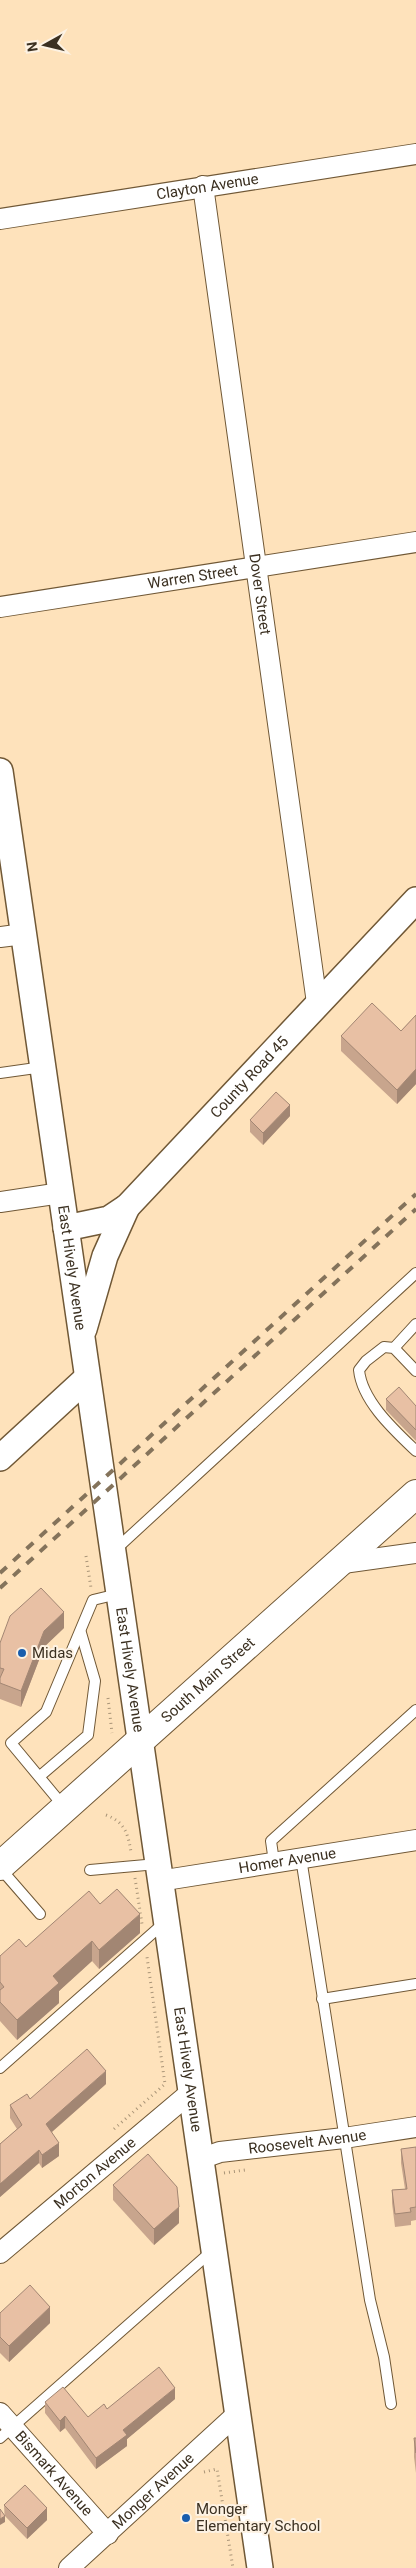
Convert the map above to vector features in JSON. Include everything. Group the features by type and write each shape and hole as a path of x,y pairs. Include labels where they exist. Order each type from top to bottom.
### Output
{"main road":[{"name":"South Main Street","path":"0,1867 416,1494"}],"street":[{"name":"Clayton Avenue","path":"0,219 416,154"},
{"name":"Dover Street","path":"203,186 258,566 317,1003"},
{"name":"Warren Street","path":"0,607 416,542"},
{"name":"East Hively Avenue","path":"0,771 12,935 43,1067 140,1741 150,1870 165,1922 260,2568"},
{"name":"County Road 45","path":"66,1228 109,1219 127,1207 416,900"},
{"path":"0,1202 60,1193"},
{"path":"81,1340 105,1256 127,1207"},
{"path":"0,1458 87,1378"},
{"path":"336,1564 416,1553"},
{"name":"Homer Avenue","path":"150,1870 274,1862 416,1840"},
{"name":"Morton Avenue","path":"0,2253 190,2093"},
{"name":"Roosevelt Avenue","path":"200,2159 220,2152 344,2138 416,2127"},
{"name":"Monger Avenue","path":"70,2568 237,2414"},
{"name":"Bismark Avenue","path":"4,2426 108,2534"}],"lane":[{"path":"0,1073 43,1067"},
{"path":"112,1553 416,1273"},
{"path":"394,1348 416,1324"},
{"path":"416,1371 394,1348 384,1347 366,1361 359,1370 360,1384 377,1408 416,1451"},
{"path":"65,1808 11,1743 46,1712 81,1634 93,1600 118,1594"},
{"path":"40,1776 88,1735 95,1681 81,1634"},
{"path":"274,1862 271,1841 416,1710"},
{"path":"301,1858 370,2300 384,2357 391,2404"},
{"path":"0,1867 40,1914"},
{"path":"90,1870 150,1870"},
{"path":"0,2068 165,1922"},
{"path":"322,1999 416,1984"},
{"path":"4,2426 213,2250"}],"path":[{"path":"106,1816 116,1819 124,1827 150,1870 144,1941 165,2084 108,2135"},
{"path":"200,2472 217,2469 233,2568"}],"building":[{"path":"372,1003 401,1031 416,1015 416,1069 397,1090 341,1036"},
{"path":"276,1092 290,1105 263,1133 250,1120"},
{"path":"399,1387 416,1406 416,1430 386,1399"},
{"name":"Midas","path":"41,1588 64,1612 44,1631 21,1691 0,1683 4,1669 0,1668 0,1643 10,1616"},
{"path":"117,1889 140,1914 99,1950 92,1941 53,1976 59,1983 17,2020 0,2002 0,1990 4,1987 0,1982 0,1956 19,1939 26,1947 89,1891 100,1904"},
{"path":"87,2049 106,2071 46,2124 59,2143 42,2155 39,2150 0,2184 0,2144 22,2125 10,2105 27,2094 30,2099"},
{"path":"416,2147 416,2207 410,2208 411,2212 395,2214 392,2190 407,2189 401,2149"},
{"path":"148,2154 177,2187 179,2207 154,2229 113,2185"},
{"path":"30,2285 50,2307 9,2346 0,2337 0,2313"},
{"path":"159,2367 175,2388 123,2430 127,2435 96,2458 65,2416 60,2421 45,2402 63,2387 88,2417 104,2404 107,2409"},
{"path":"25,2485 47,2508 27,2528 4,2505"},
{"path":"0,2509 5,2516 0,2519"}],"railway":[{"path":"0,1573 416,1194"},
{"path":"0,1588 416,1209"}],"place":[{"name":"Midas","path":"22,1653"},
{"name":"Monger Elementary School","path":"186,2518"}]}
